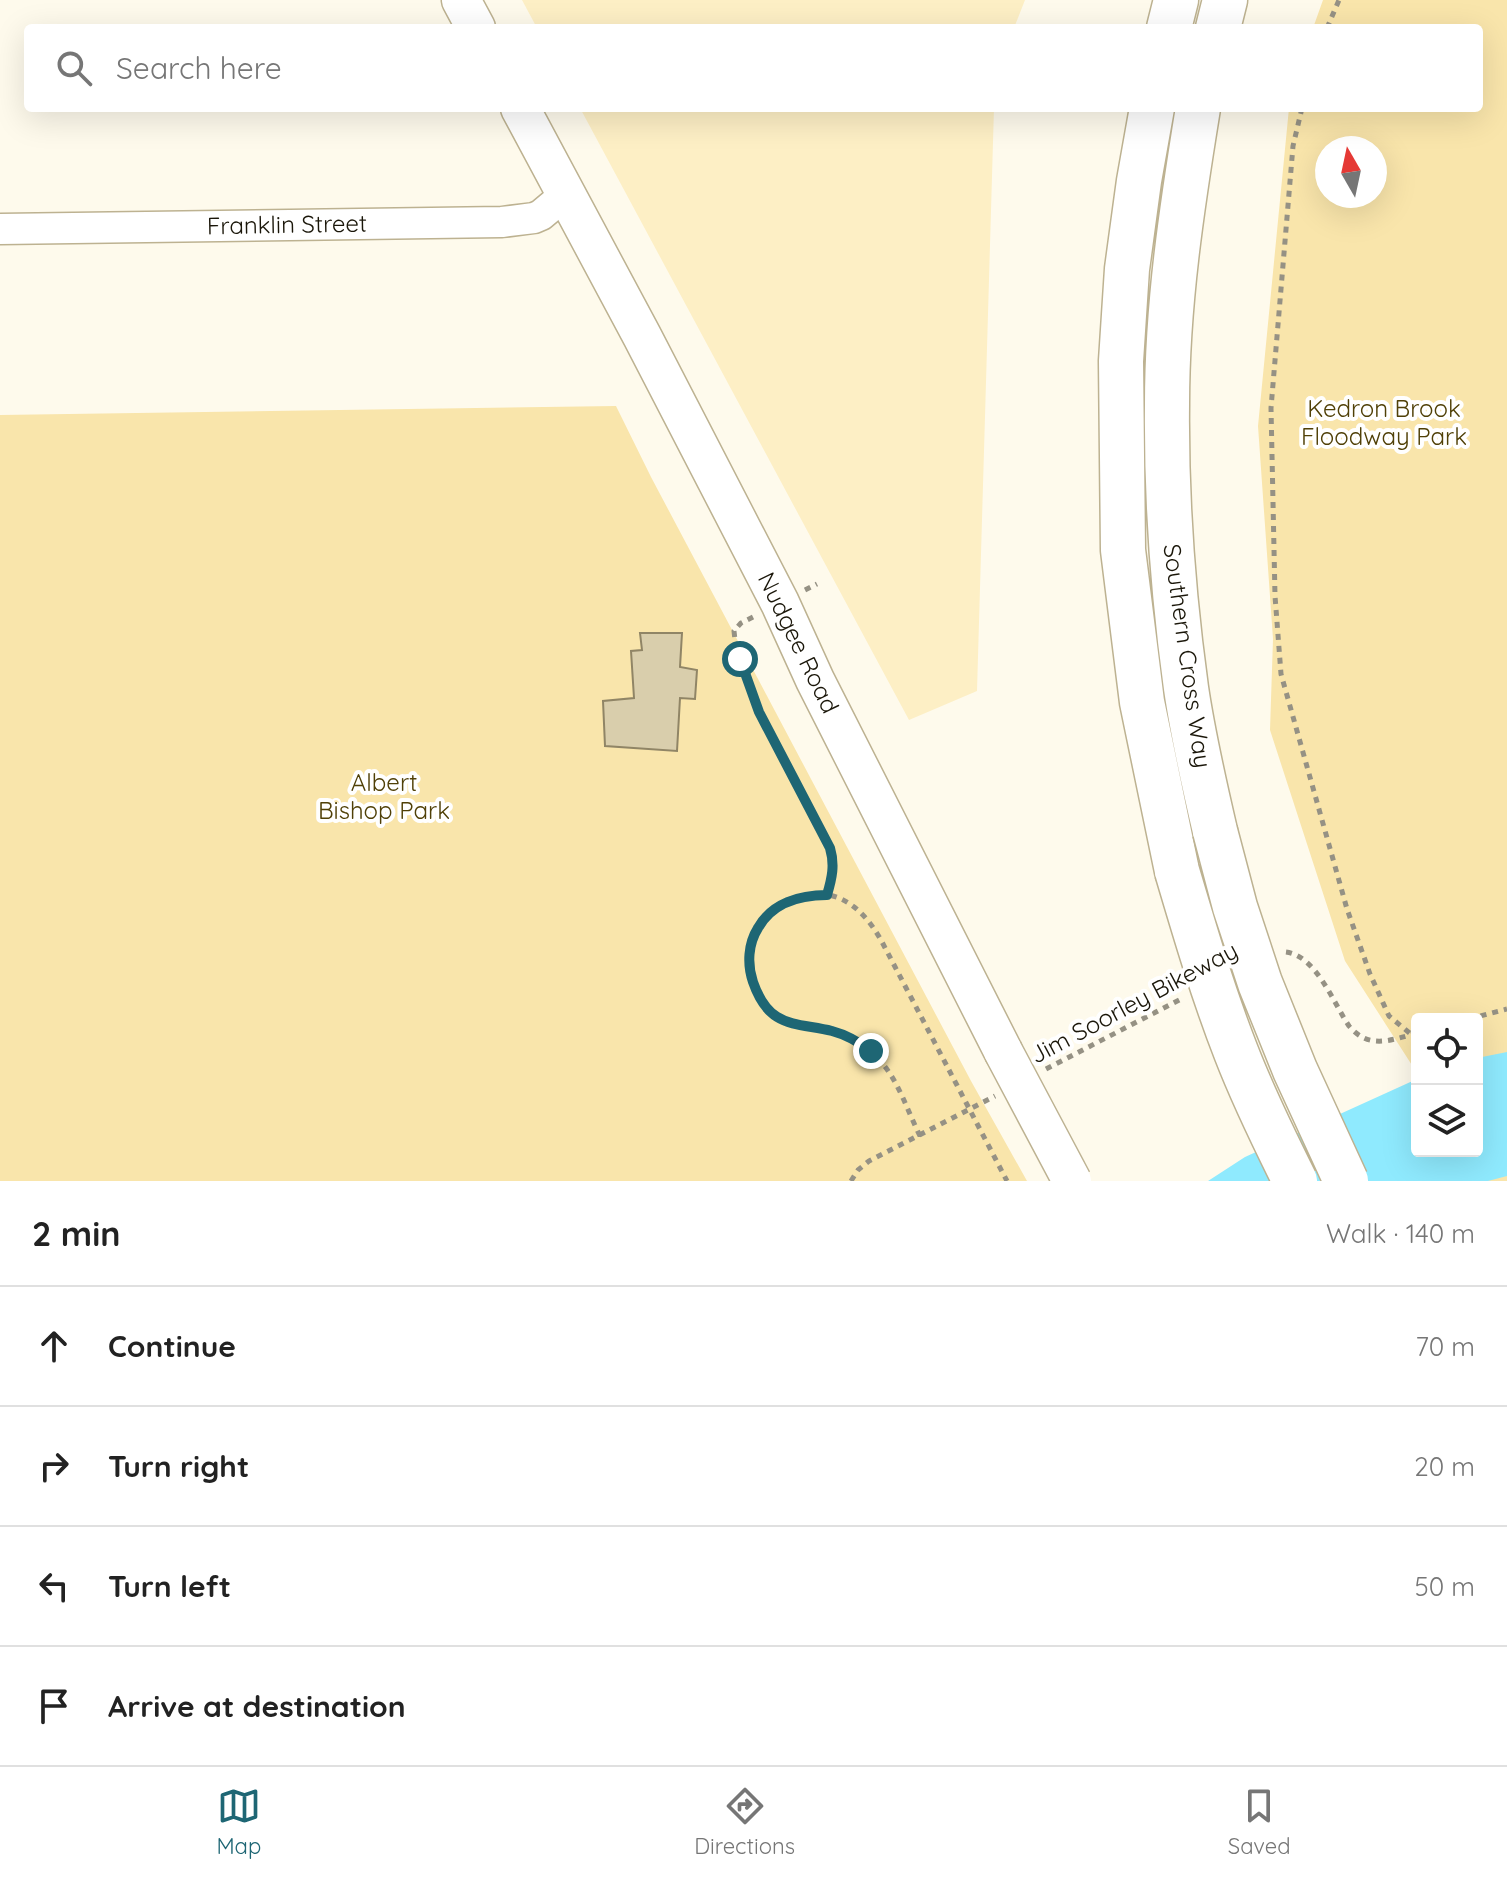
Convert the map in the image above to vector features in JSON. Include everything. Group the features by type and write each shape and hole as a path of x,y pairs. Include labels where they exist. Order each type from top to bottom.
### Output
{"highway":[{"path":"1170,24 1176,0"},
{"path":"1219,24 1225,0"},
{"name":"Southern Cross Way","path":"1151,112 1127,269 1121,361 1123,550 1142,702 1177,871 1203,960 1236,1053 1295,1181"},
{"name":"Southern Cross Way","path":"1197,112 1173,286 1166,402 1175,598 1186,690 1215,831 1235,907 1260,983 1295,1070 1346,1181"}],"main road":[{"path":"461,0 474,24"},
{"name":"Nudgee Road","path":"522,112 780,603 815,680 1072,1181"}],"street":[{"name":"Franklin Street","path":"0,229 502,222 541,215 566,194"}],"path":[{"path":"1329,24 1339,0"},
{"path":"1301,112 1293,146 1271,408 1275,596 1281,674 1347,909 1370,974 1389,1016 1411,1031"},
{"path":"746,621 734,631 740,659 759,712 830,848 833,874 827,895"},
{"path":"920,1136 893,1078 876,1056 846,1036 799,1026 768,1009 754,984 749,953 764,919 776,908 791,900 827,895 852,904 871,923 1007,1181"},
{"path":"1279,952 1299,955 1309,963 1357,1035 1380,1042 1411,1035"},
{"name":"Jim Soorley Bikeway","path":"1045,1070 1188,995"},
{"path":"1483,1015 1507,1009"},
{"path":"851,1181 869,1161 1005,1091"}],"shaded area":[{"path":"522,0 1025,0 1016,24 535,24"},
{"path":"582,112 994,112 977,691 909,720"}],"green space":[{"name":"Kedron Brook Floodway Park","path":"1323,0 1507,0 1507,1181 1466,1181 1475,1157 1483,1157 1483,1013 1411,1013 1411,1064 1345,961 1270,730 1273,639 1258,426 1289,112 1483,112 1483,24 1314,24"},
{"name":"Albert Bishop Park","path":"616,406 971,1081 1027,1181 0,1181 0,415"}],"water":[{"path":"1507,1052 1507,1176 1488,1181 1208,1181 1245,1157 1411,1082 1411,1157 1483,1157 1483,1057"}],"building":[{"path":"640,633 682,633 680,667 697,670 695,699 680,698 677,751 605,746 603,701 634,698 631,651 642,650"}],"route":[{"path":"740,659 759,712 830,848 833,860 827,895 791,900 776,908 759,925 749,953 756,991 763,1003 785,1021 846,1036 871,1051"}]}
